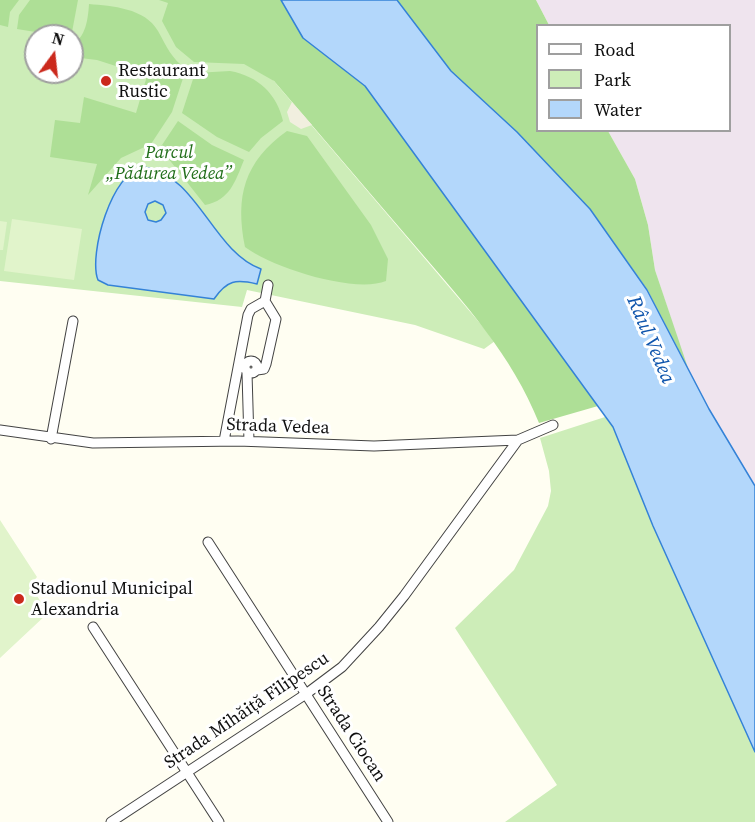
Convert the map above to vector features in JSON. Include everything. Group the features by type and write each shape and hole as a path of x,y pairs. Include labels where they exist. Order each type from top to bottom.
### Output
{"street":[{"path":"246,368 264,369 266,364 276,319 265,301 268,285"},
{"path":"249,441 246,368 250,309 265,301"},
{"path":"51,439 73,321"},
{"path":"224,441 246,368"},
{"name":"Strada Vedea","path":"0,430 51,439 93,443 249,441 374,446 518,440 553,425"},
{"name":"Strada Mihăiță Filipescu","path":"111,822 306,694 342,667 379,627 475,501 518,440"},
{"name":"Strada Ciocan","path":"208,542 388,822"},
{"path":"93,627 219,822"}],"shaded area":[{"path":"536,0 755,0 755,723 687,368 655,270 648,225 635,179 609,132 731,132 731,24 548,24"},
{"path":"292,102 312,125 301,129 290,122 287,112"}],"green space":[{"name":"Parcul „Pădurea Vedea”","path":"0,0 205,0 495,341 484,349 415,325 247,290 242,307 0,281"},
{"path":"0,0 19,0 10,12 8,27 0,25"},
{"path":"30,0 78,0 74,24 24,24 24,30 17,29 19,15"},
{"path":"159,0 281,0 303,38 365,86 598,406 539,423 515,375 485,331 452,289 274,81 244,64 194,62 176,47 162,21 168,3"},
{"path":"397,0 536,0 548,24 536,24 536,132 609,132 635,179 648,225 655,270 688,368 647,289 590,209 517,132 451,71"},
{"path":"89,4 137,13 152,23 173,56 186,69 172,112 151,144 121,158 88,195 97,164 50,157 55,120 80,123 84,97 136,113 147,76 97,60 84,58 84,29"},
{"path":"230,71 249,77 265,88 276,103 283,121 261,138 249,152 217,137 182,113 195,73"},
{"path":"178,121 212,145 244,160 230,189 213,203 205,205 160,148"},
{"path":"287,131 307,136 371,225 388,259 386,281 354,284 313,276 274,263 245,247 241,212 246,182 261,155"},
{"path":"12,219 82,229 74,280 4,271"},
{"path":"0,221 7,222 3,250 0,250"},
{"path":"605,417 613,427 653,526 755,752 755,822 505,822 557,785 455,628 514,570 548,506 551,491 549,471 540,438"},
{"name":"Stadionul Municipal Alexandria","path":"0,520 37,577 30,585 48,613 0,658"}],"water":[{"name":"Râul Vedea","path":"281,0 397,0 451,71 517,132 590,209 647,290 709,409 755,486 755,752 653,526 613,427 365,86 303,38"},
{"path":"144,167 163,173 178,184 192,198 230,247 244,260 261,269 257,284 233,282 223,288 214,299 108,285 98,280 96,252 105,215 122,182 132,172","holes":["155,201 163,205 166,213 161,220 156,222 148,220 145,212 148,204"]}],"place":[{"name":"Restaurant Rustic","path":"106,81"},
{"name":"Stadionul Municipal Alexandria","path":"19,599"}]}
